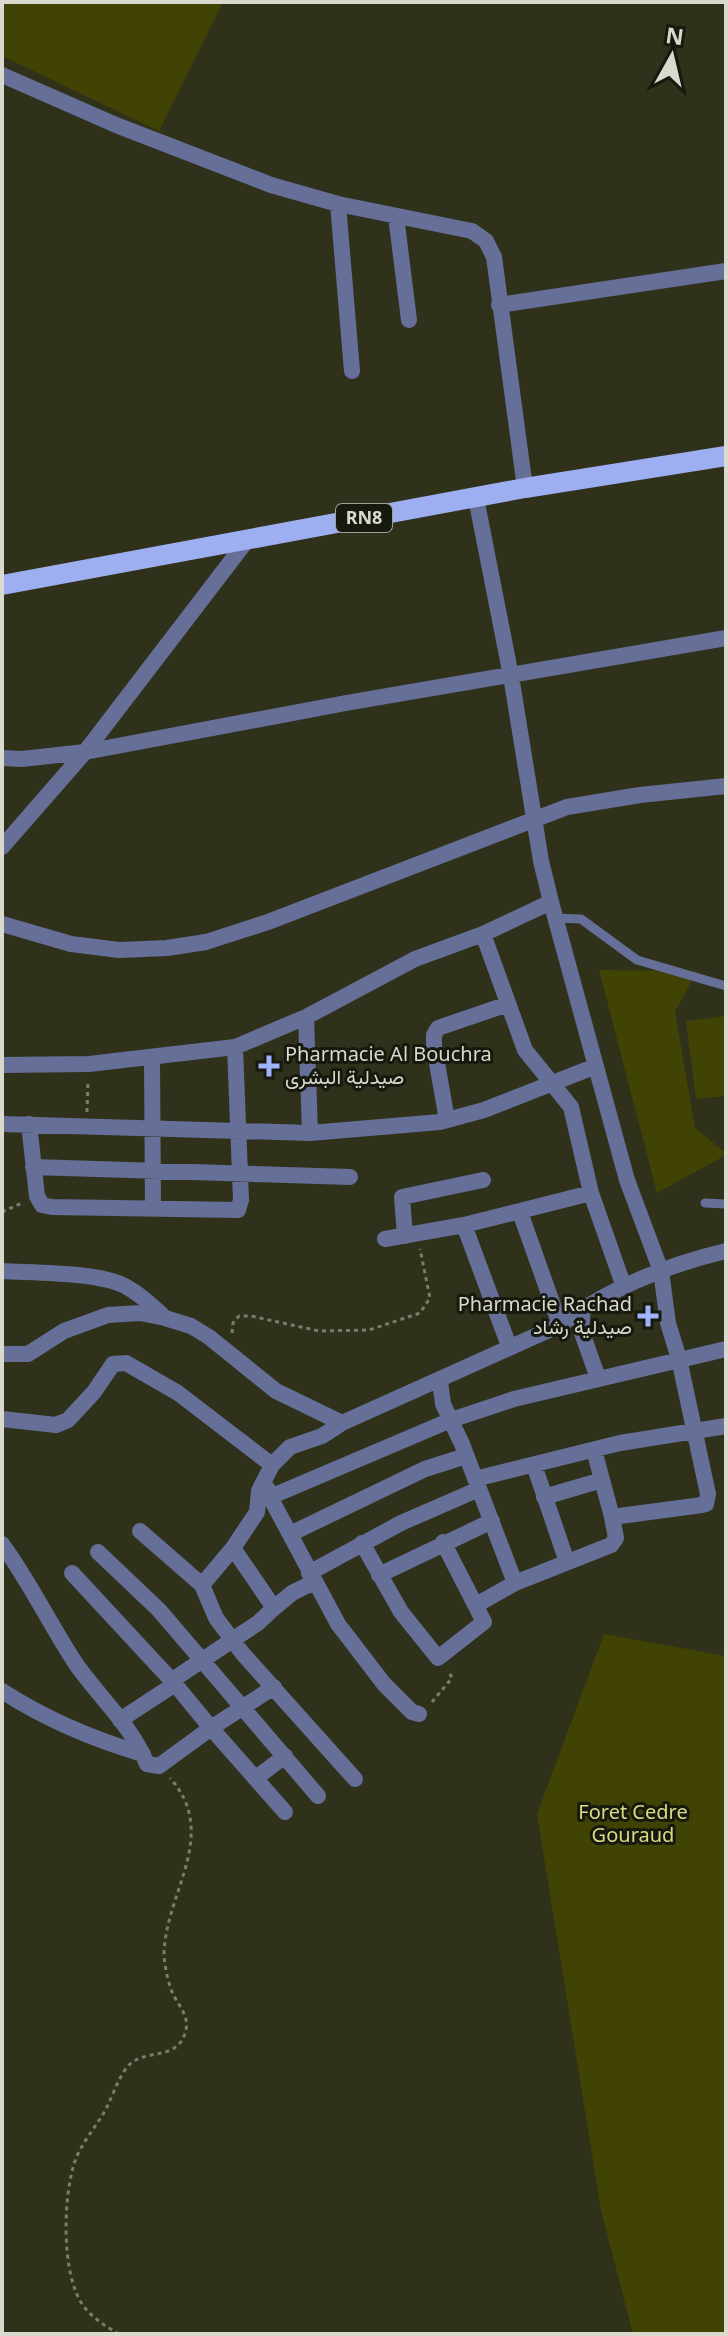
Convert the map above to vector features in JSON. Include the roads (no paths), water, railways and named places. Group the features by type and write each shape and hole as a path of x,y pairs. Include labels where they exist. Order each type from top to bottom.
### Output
{"main road":[{"name":"RN8","path":"2,585 525,488 726,456"}],"street":[{"path":"2,75 116,125 271,185 338,204 480,235 494,257 525,488"},
{"path":"338,204 352,371"},
{"path":"396,216 409,320"},
{"path":"499,305 726,271"},
{"path":"476,498 553,910 627,1180 661,1271 668,1323 696,1430 708,1494 706,1504 612,1517"},
{"path":"2,847 85,752 248,539"},
{"path":"2,758 22,759 85,752 346,703 726,638"},
{"path":"2,924 71,944 119,950 167,948 206,942 268,922 567,807 726,786"},
{"path":"2,1065 89,1064 235,1047 306,1017 415,959 553,910"},
{"path":"483,934 525,1050 571,1107 591,1193 624,1287"},
{"path":"447,1120 434,1035 438,1028 508,1004"},
{"path":"306,1017 310,1133"},
{"path":"29,1124 37,1196 42,1205 238,1210 241,1173 235,1047"},
{"path":"152,1059 153,1209"},
{"path":"2,1124 310,1133 447,1120 484,1110 596,1066"},
{"path":"33,1167 350,1177"},
{"path":"411,1235 402,1197 483,1180"},
{"path":"385,1239 464,1225 591,1193"},
{"path":"520,1212 560,1325"},
{"path":"464,1225 509,1346"},
{"path":"202,1585 233,1548 257,1512 259,1491 268,1470 290,1447 322,1436 342,1423 560,1325 583,1308 624,1287 661,1271 726,1251"},
{"path":"2,1271 104,1280 124,1285 165,1318"},
{"path":"583,1308 581,1330 598,1378"},
{"path":"2,1354 28,1354 64,1331 108,1315 140,1313 165,1318 191,1326 229,1352 276,1391 342,1423"},
{"path":"270,1497 451,1420 514,1399 726,1349"},
{"path":"2,1419 56,1425 68,1420 94,1392 113,1364 119,1362 178,1393 268,1470 270,1497 312,1578 355,1650 384,1684 412,1712 419,1714"},
{"path":"440,1381 443,1404 515,1583"},
{"path":"120,1720 258,1623 292,1593 362,1543 477,1484 594,1450 726,1426"},
{"path":"476,1605 515,1583 615,1542 612,1517 594,1450"},
{"path":"290,1534 425,1469 466,1456"},
{"path":"534,1465 567,1562"},
{"path":"544,1497 602,1480"},
{"path":"379,1575 492,1521"},
{"path":"140,1531 202,1585 216,1618 233,1640 355,1779"},
{"path":"362,1543 401,1612 438,1658 484,1622 443,1542"},
{"path":"2,1544 22,1571 74,1660 120,1720 147,1764 159,1766 274,1687"},
{"path":"233,1548 274,1608"},
{"path":"98,1552 159,1610 318,1796"},
{"path":"72,1573 173,1682 285,1812"},
{"path":"2,1691 60,1725 143,1754"},
{"path":"256,1778 285,1756"}],"lane":[{"path":"553,910 581,919 637,960 726,986"},
{"path":"705,1203 726,1204"}],"place":[{"name":"Pharmacie Al Bouchra صيدلية البشرى","path":"269,1066"},
{"name":"Pharmacie Rachad صيدلية رشاد","path":"648,1316"}],"park label":[{"name":"Foret Cedre Gouraud","path":"633,1824"}]}
